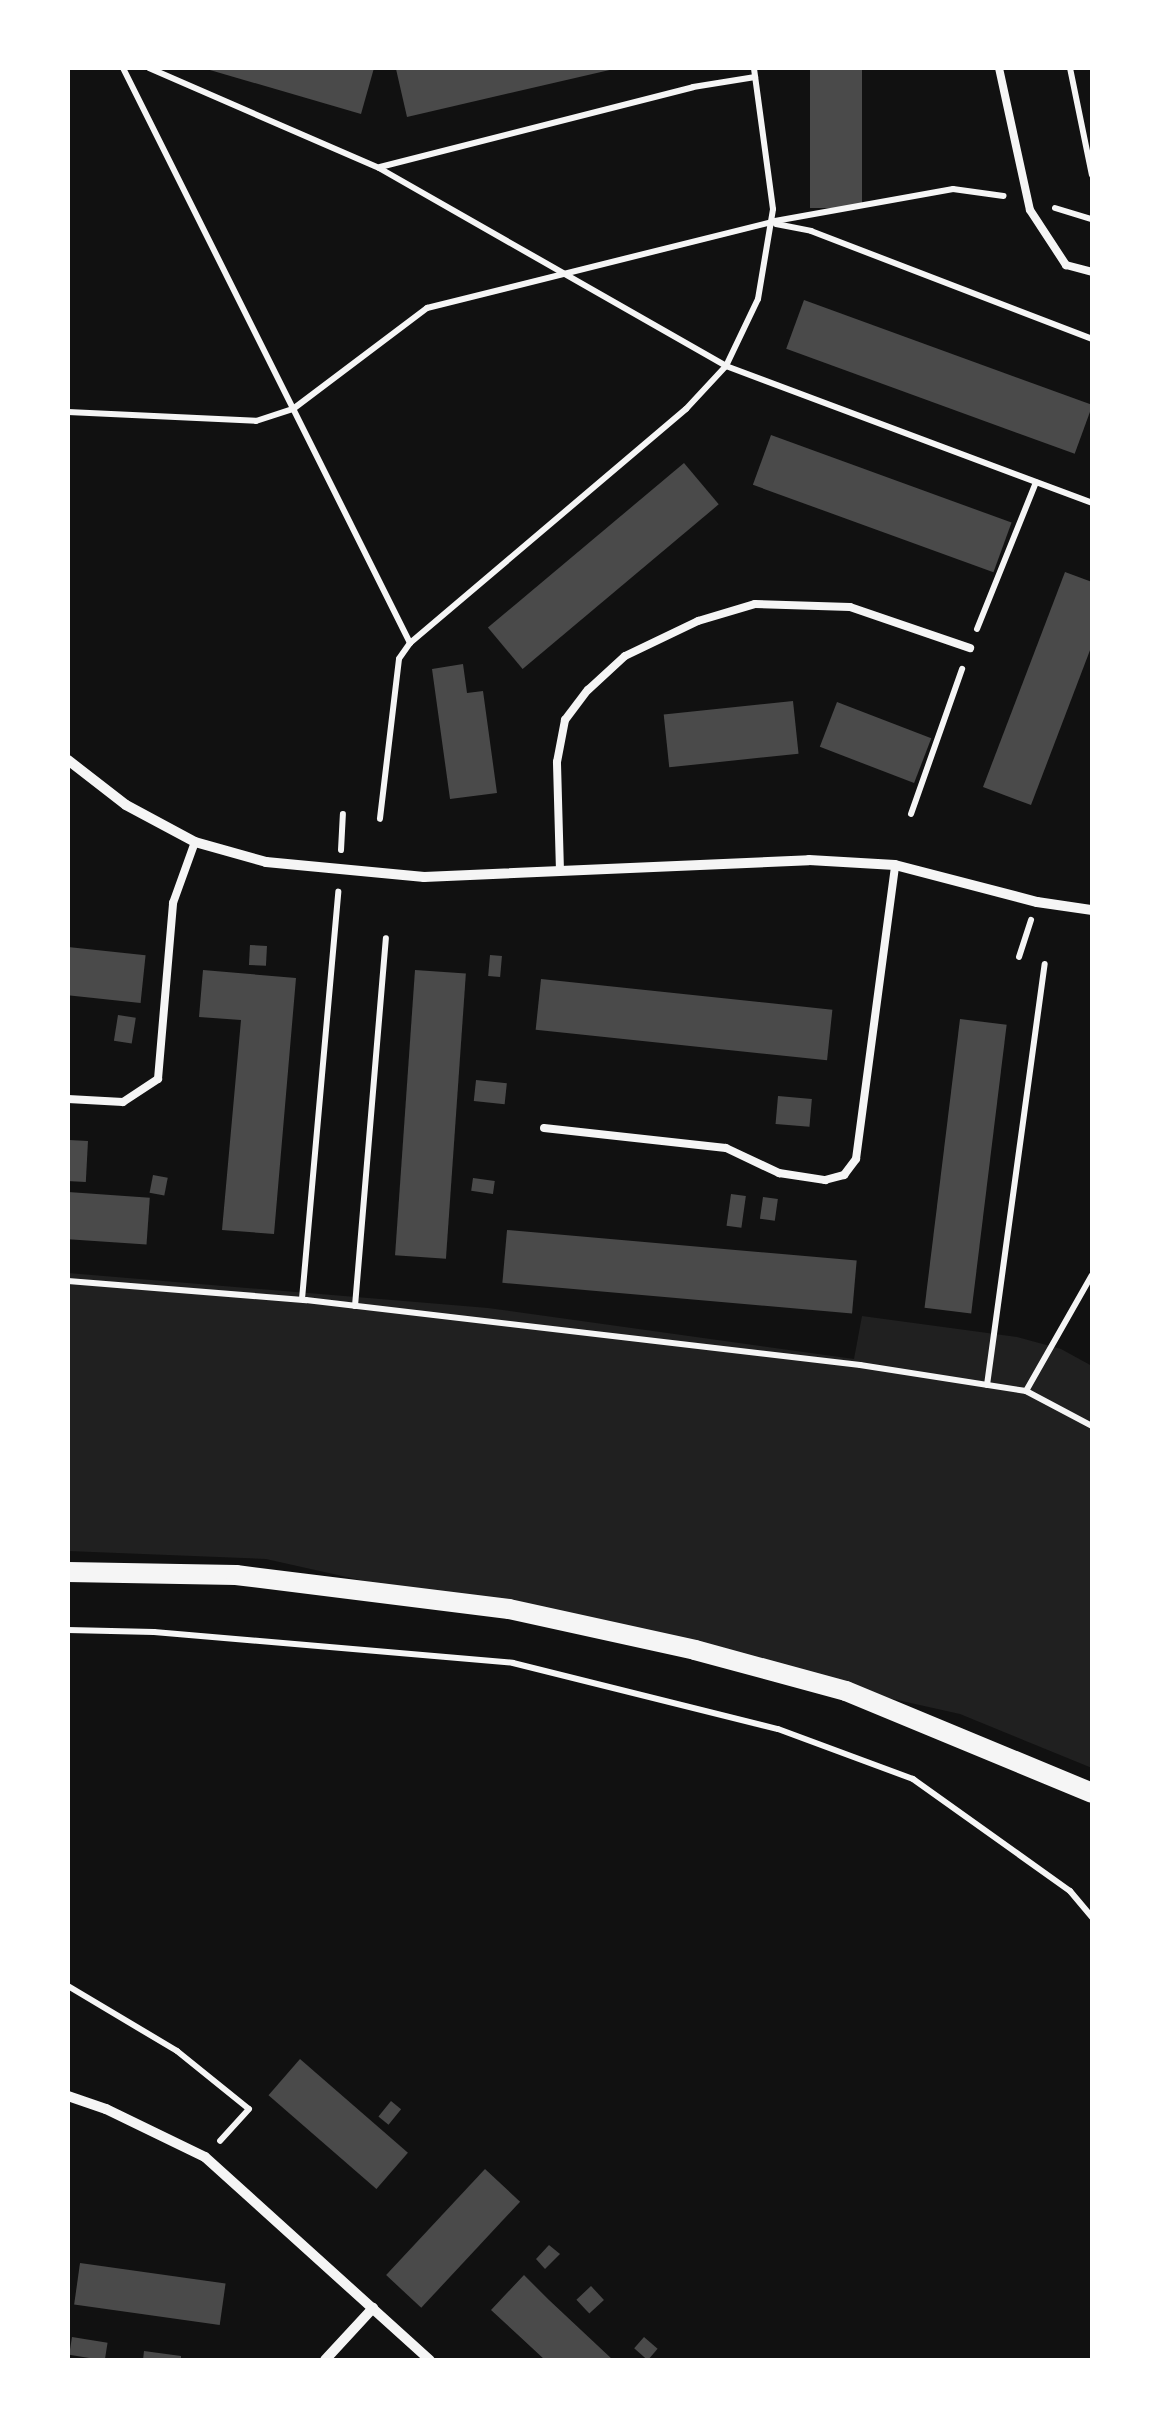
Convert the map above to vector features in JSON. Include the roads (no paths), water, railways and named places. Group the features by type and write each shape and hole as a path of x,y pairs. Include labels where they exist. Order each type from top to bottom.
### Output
{"main road":[{"path":"68,1572 236,1574 527,1613 695,1650 846,1691 1092,1793"}],"street":[{"path":"68,760 126,806 195,842 266,862 339,872 424,877 810,860 895,866 1037,902 1092,910"},
{"path":"68,2096 152,2129 205,2158 430,2360"},
{"path":"325,2360 373,2308"}],"lane":[{"path":"999,68 1027,200 1052,248 1066,265 1092,272"},
{"path":"560,871 557,762 564,720 588,690 625,656 698,621 754,604 850,606 970,648"},
{"path":"68,1098 123,1102 158,1078 173,903 195,842"},
{"path":"544,1128 726,1148 779,1173 826,1180 844,1174 856,1159 895,866"}]}
